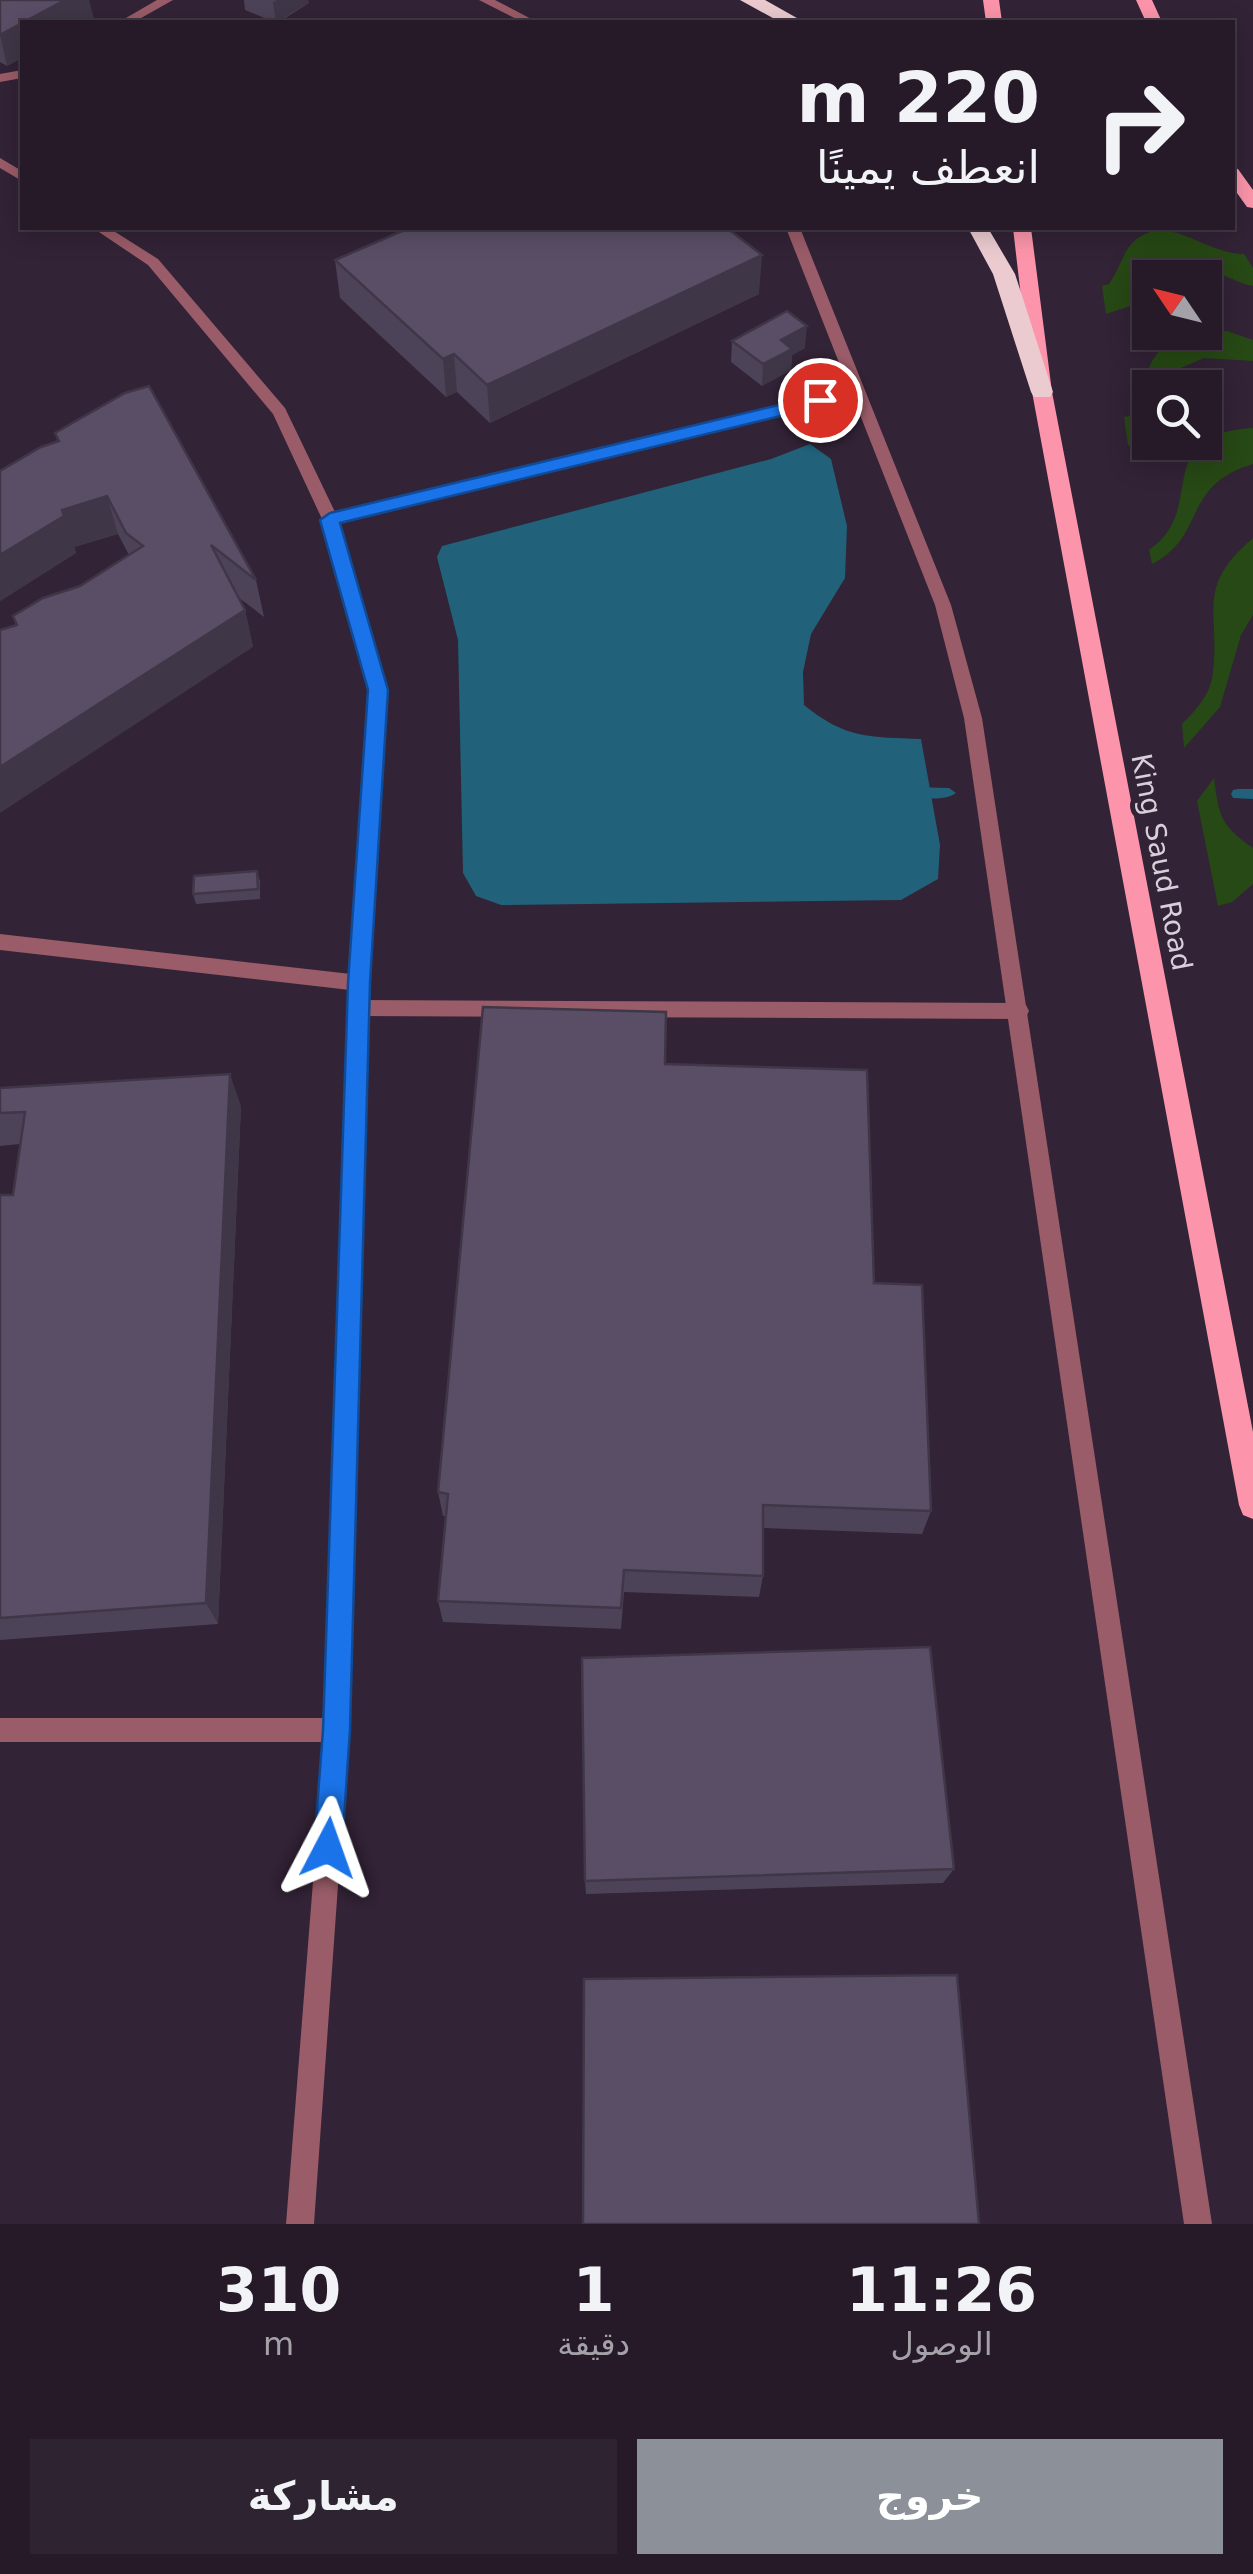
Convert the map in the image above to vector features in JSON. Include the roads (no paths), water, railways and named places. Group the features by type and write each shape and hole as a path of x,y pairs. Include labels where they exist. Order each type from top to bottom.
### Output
{"highway":[{"path":"750,0 790,20"},
{"path":"979,230 1004,274 1042,392"}],"main road":[{"path":"1235,177 1253,204"},
{"name":"King Saud Road","path":"1022,230 1042,392 1253,1506"}],"street":[{"path":"129,20 167,0"},
{"path":"485,0 527,20"},
{"path":"103,230 153,262 280,412 330,520 378,690 358,1008 337,1730 300,2224"},
{"path":"794,230 943,605 973,718 1198,2224"},
{"path":"330,520 858,391"},
{"path":"0,942 359,983"},
{"path":"358,1008 1019,1012"},
{"path":"0,1730 337,1730"}],"water":[{"path":"810,444 831,459 847,526 845,578 811,634 803,672 804,705 833,724 859,734 921,739 940,845 938,879 901,900 501,905 476,896 463,873 458,640 437,557 442,546 771,459"}],"waterway":[{"path":"913,792 949,793"},
{"path":"1238,794 1253,794"}]}
